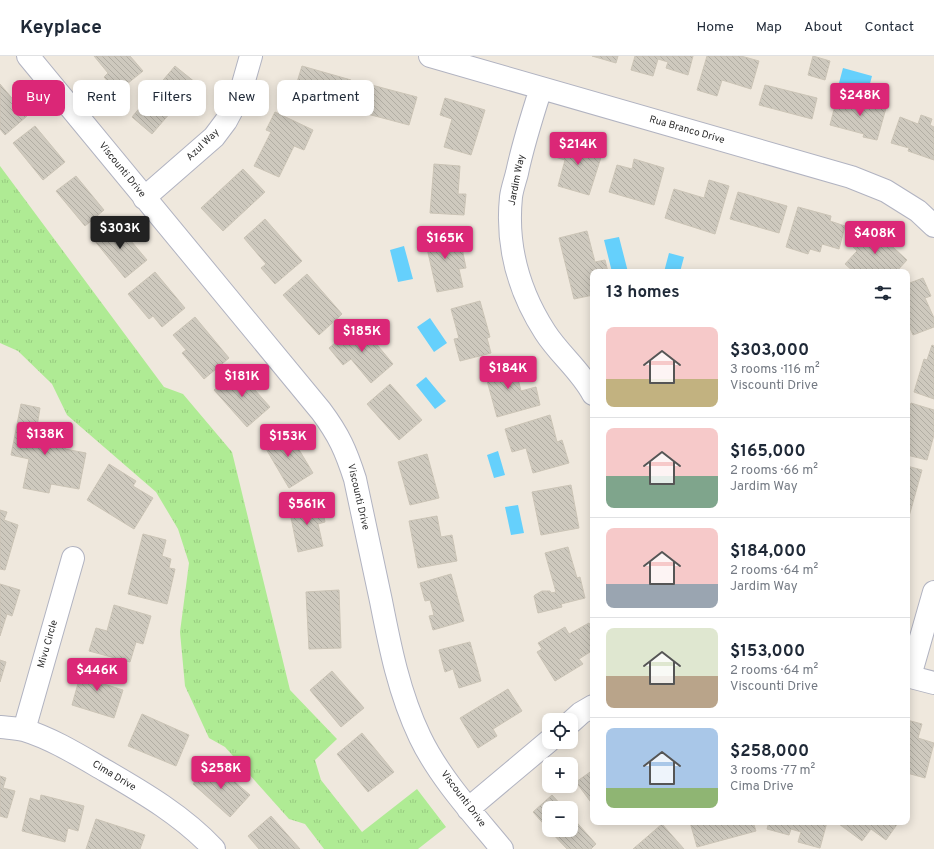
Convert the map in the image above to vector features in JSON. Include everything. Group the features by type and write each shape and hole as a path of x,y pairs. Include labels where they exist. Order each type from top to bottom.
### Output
{"street":[{"name":"Viscounti Drive","path":"28,56 144,198 322,411 336,431 347,453 356,479 390,646 397,677 407,708 421,738 435,761 468,809 502,849"},
{"name":"Azul Way","path":"144,198 214,137 226,121 235,104 243,84 251,56"},
{"name":"Rua Branco Drive","path":"430,56 851,177 886,191 918,211 934,226"},
{"name":"Jardim Way","path":"541,88 511,196 510,232 515,269 528,303 545,333 590,390"},
{"name":"Mivu Circle","path":"24,730 73,558"},
{"path":"910,670 934,592"},
{"path":"910,677 934,683"},
{"path":"578,716 590,708"},
{"name":"Cima Drive","path":"0,727 24,730 48,739 76,753 152,798 202,836 214,849"},
{"path":"468,809 542,746"}],"green space":[{"path":"0,166 164,387 183,394 232,452 290,690 337,739 315,760 321,780 362,832 417,789 446,827 418,849 324,849 305,824 289,819 225,747 209,738 185,686 180,632 189,563 178,529 156,492 67,415 52,384 18,351 0,343"}],"water":[{"path":"843,68 872,76 868,91 839,83"},
{"path":"619,237 627,269 611,269 604,240"},
{"path":"404,246 413,279 398,282 390,250"},
{"path":"669,253 684,257 681,269 665,269"},
{"path":"430,318 447,343 434,352 417,327"},
{"path":"426,377 446,401 435,409 416,385"},
{"path":"498,451 505,475 494,478 487,455"},
{"path":"518,505 524,533 511,535 505,507"}],"building":[{"path":"94,56 130,56 143,71 130,82 130,80 107,80 104,77 108,73"},
{"path":"592,56 618,56 616,63"},
{"path":"635,56 693,56 688,75 666,68 668,62 658,59 653,76 631,70"},
{"path":"707,56 741,56 759,61 751,89 722,80 717,96 697,90"},
{"path":"813,56 830,61 825,80 808,75"},
{"path":"175,66 192,80 163,80"},
{"path":"302,66 351,80 298,80"},
{"path":"0,84 12,98 12,116 27,116 5,135 0,129"},
{"path":"765,85 817,98 812,119 759,105"},
{"path":"374,86 417,97 409,125 374,116"},
{"path":"871,97 888,101 877,140 863,137 864,134 830,125 837,98 868,106"},
{"path":"445,98 485,110 471,155 444,147 452,119 440,115"},
{"path":"138,110 138,116 168,116 152,134 132,117"},
{"path":"275,112 277,113 277,116 283,116 313,130 304,150 294,146 279,177 254,166 271,132 266,130"},
{"path":"921,115 932,119 930,125 934,127 934,160 908,151 909,148 891,143 900,117 918,124"},
{"path":"35,126 65,162 43,180 13,143"},
{"path":"560,138 603,151 589,195 558,186 565,160 555,157"},
{"path":"634,159 664,168 654,205 609,192 617,165 632,169"},
{"path":"434,164 460,166 458,194 466,194 464,215 430,213"},
{"path":"243,169 265,192 223,231 201,208"},
{"path":"76,176 104,210 85,226 56,191"},
{"path":"709,180 729,186 715,234 665,218 674,189 704,198"},
{"path":"738,192 787,206 779,233 730,219"},
{"path":"798,207 831,216 830,221 845,226 839,249 822,244 820,252 810,249 808,254 786,247"},
{"path":"265,219 302,261 275,284 261,268 266,264 244,238"},
{"path":"115,222 147,260 125,278 94,240"},
{"path":"870,226 907,260 899,269 851,269 845,264 857,251 852,246"},
{"path":"440,227 443,242 460,238 466,268 459,269 463,287 437,292 423,231"},
{"path":"587,231 595,262 605,260 607,269 590,269 590,296 574,299 559,238"},
{"path":"155,272 185,308 162,327 153,316 149,319 128,294"},
{"path":"307,274 342,314 319,335 283,295"},
{"path":"923,278 931,296 925,298 934,318 934,327 913,335 910,328 910,283"},
{"path":"480,301 490,337 487,338 491,353 460,361 454,339 459,338 451,309"},
{"path":"195,317 229,358 204,379 182,353 186,350 173,335"},
{"path":"359,323 393,364 371,383 351,359 343,365 329,348"},
{"path":"932,345 934,346 934,399 914,392 924,359 927,360"},
{"path":"509,360 513,372 516,371 521,391 536,387 540,405 497,417 483,366"},
{"path":"238,369 270,407 247,427 214,390"},
{"path":"390,384 422,420 399,440 367,404"},
{"path":"911,403 934,410 934,435 927,460 910,456"},
{"path":"21,404 40,408 35,439 66,445 65,449 86,453 79,489 51,484 49,493 23,488 29,459 11,455"},
{"path":"550,415 557,442 562,440 569,463 533,473 526,448 512,452 505,429"},
{"path":"286,428 313,473 289,488 262,442"},
{"path":"427,454 439,498 410,505 398,462"},
{"path":"109,464 136,481 133,486 153,498 134,529 87,500"},
{"path":"910,467 922,470 910,513"},
{"path":"571,485 579,528 541,535 532,492"},
{"path":"321,502 325,522 318,524 323,546 298,552 289,508"},
{"path":"0,510 7,512 4,520 18,525 5,570 0,569"},
{"path":"437,516 441,537 452,535 457,561 418,568 409,521"},
{"path":"143,534 166,540 162,556 171,559 169,568 175,569 167,604 128,594"},
{"path":"568,547 577,578 580,577 585,598 561,604 562,607 538,613 534,596 542,591 550,591 551,593 556,592 545,553"},
{"path":"451,574 464,621 433,630 429,616 434,615 430,600 425,601 420,583"},
{"path":"0,584 20,590 12,616 7,614 0,636"},
{"path":"339,590 341,648 309,649 306,592"},
{"path":"114,605 151,616 143,644 136,642 130,662 89,651 96,628 107,631"},
{"path":"589,623 590,652 579,659 583,664 555,681 537,652 542,649 538,643 565,627 569,634"},
{"path":"470,642 481,681 459,688 453,669 445,672 439,650"},
{"path":"0,660 6,662 0,682"},
{"path":"84,662 109,670 104,684 123,690 114,718 72,705"},
{"path":"332,671 364,708 341,727 310,690"},
{"path":"508,689 522,711 493,729 497,736 478,748 460,718"},
{"path":"142,714 189,735 176,766 128,746"},
{"path":"910,721 922,724 918,738 934,743 925,778 910,774"},
{"path":"362,733 394,772 368,792 337,754"},
{"path":"212,762 250,795 230,817 193,784"},
{"path":"590,772 590,801 578,785 578,781"},
{"path":"0,776 6,778 3,788 15,791 7,818 0,816"},
{"path":"41,795 84,806 78,831 68,828 65,842 22,831 30,798 40,801"},
{"path":"552,795 558,801 545,801"},
{"path":"542,804 542,822 533,812"},
{"path":"271,816 300,849 259,849 248,836"},
{"path":"96,819 145,835 140,849 86,849"},
{"path":"578,824 596,844 591,849 567,849 556,837 578,837"},
{"path":"661,825 663,825 684,849 633,849"},
{"path":"691,825 754,825 756,831 697,847"},
{"path":"768,825 826,825 820,848 798,842 801,832 791,829 789,835 767,829"},
{"path":"840,825 897,825 886,840 871,829 862,841"}]}
